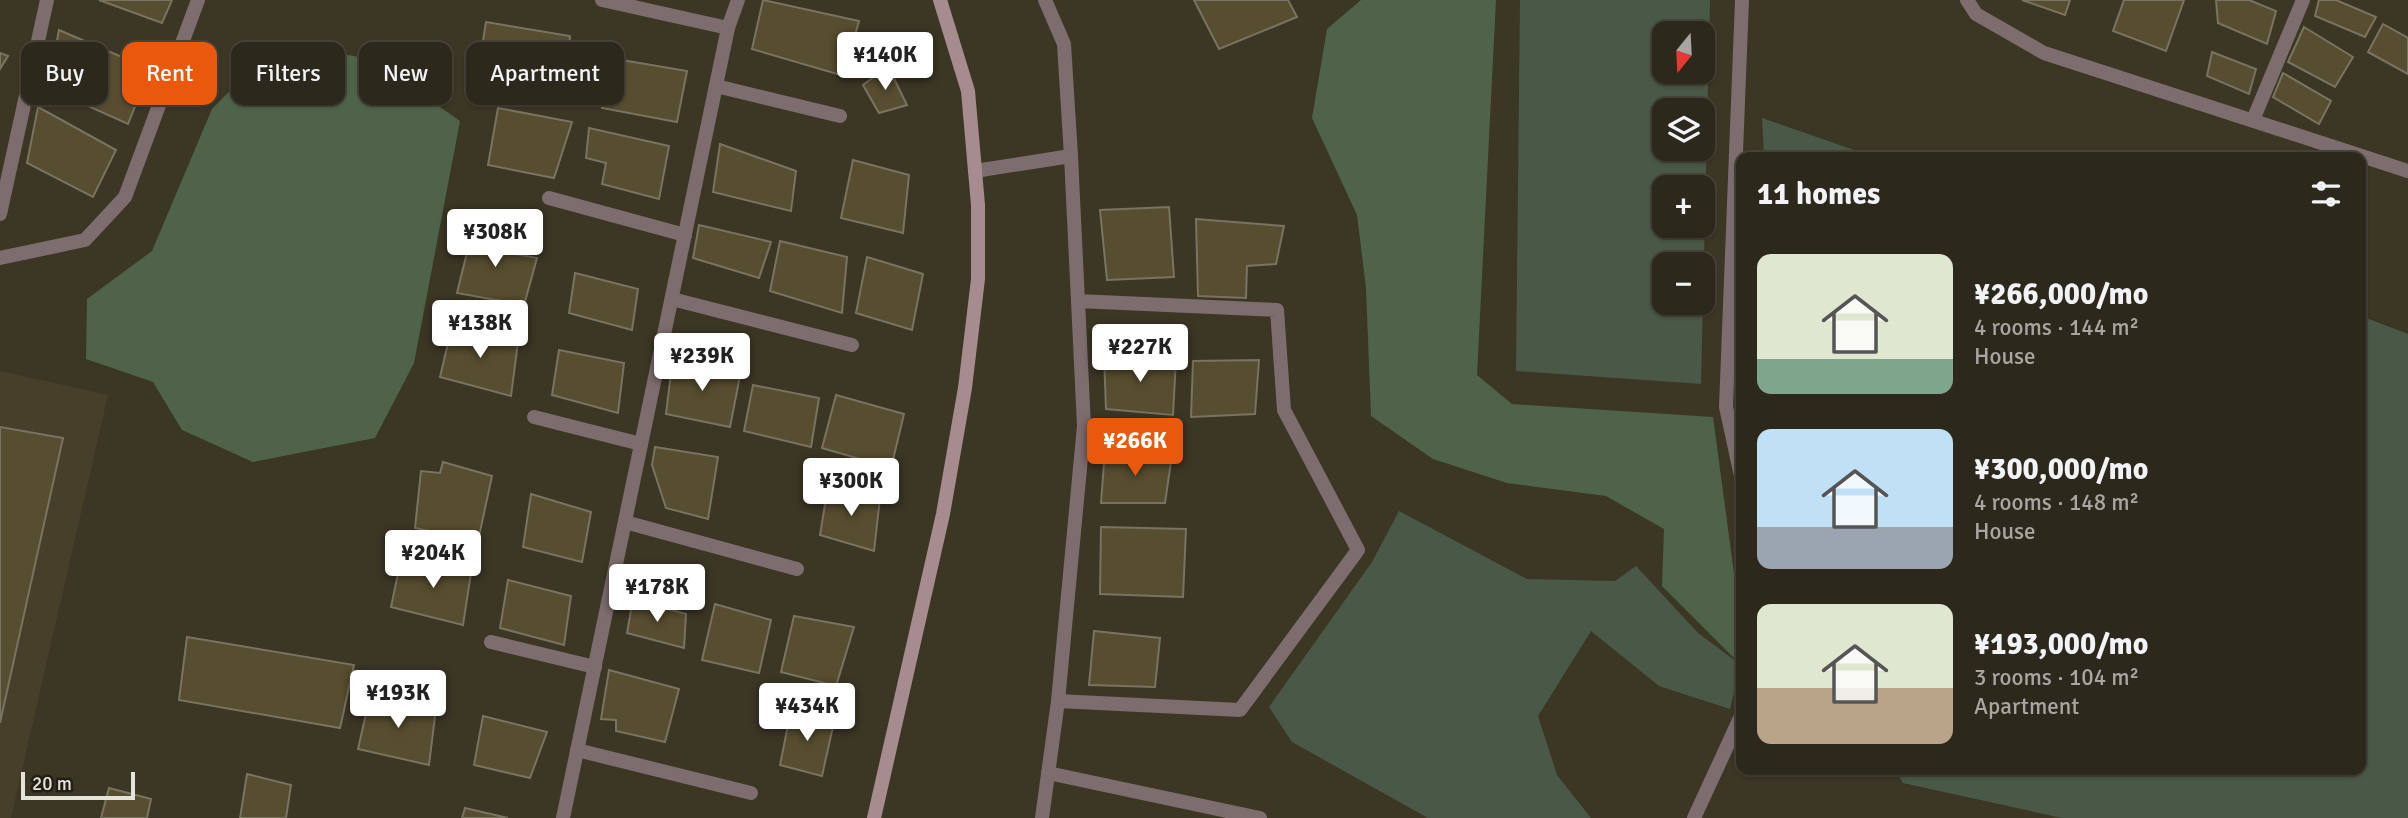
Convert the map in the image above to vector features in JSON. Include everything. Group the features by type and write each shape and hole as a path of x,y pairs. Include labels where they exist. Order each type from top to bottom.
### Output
{"street":[{"path":"0,214 47,0"},
{"path":"0,258 85,240 125,197 198,0"},
{"path":"602,0 728,28"},
{"path":"563,818 728,28 738,0"},
{"path":"874,818 943,514 965,388 978,279 978,205 968,91 940,0"},
{"path":"1042,818 1058,701 1084,426 1064,44 1045,0"},
{"path":"1736,152 1742,0"},
{"path":"2253,120 2303,0"},
{"path":"1968,1 1976,14 2044,52 2253,120 2362,152"},
{"path":"716,86 840,116"},
{"path":"1736,153 1726,407 1736,453"},
{"path":"2366,153 2406,165"},
{"path":"975,171 1070,156"},
{"path":"549,198 685,234"},
{"path":"672,299 852,345"},
{"path":"1058,701 1240,710 1358,550 1284,410 1277,310 1077,301"},
{"path":"534,417 641,444"},
{"path":"625,522 797,569"},
{"path":"491,642 595,667"},
{"path":"1694,818 1736,727"},
{"path":"577,750 751,793"},
{"path":"1048,773 1260,818"}],"shaded area":[{"path":"0,371 108,395 11,818 0,818"}],"green space":[{"path":"1361,0 1496,0 1477,375 1512,404 1713,417 1736,589 1736,660 1662,586 1664,529 1606,496 1507,483 1433,459 1371,416 1366,288 1357,215 1312,118 1327,29"},
{"path":"1520,0 1710,0 1710,21 1652,21 1652,84 1708,84 1708,98 1652,98 1652,161 1706,161 1706,175 1652,175 1652,238 1704,238 1704,252 1652,252 1652,315 1703,315 1701,384 1516,371"},
{"path":"345,54 359,57 359,105 437,105 460,121 414,363 375,438 253,462 182,430 153,382 86,359 87,299 152,251 212,109 231,89 231,105 345,105"},
{"path":"1762,118 1860,152 1764,152"},
{"path":"2366,318 2408,334 2408,818 2062,818 1903,783 1899,775 2366,775"},
{"path":"1399,511 1527,579 1615,581 1636,566 1698,633 1736,661 1736,685 1730,709 1659,686 1591,631 1538,716 1557,775 1591,818 1428,818 1292,742 1269,707 1372,562"}],"building":[{"path":"99,0 172,0 162,23"},
{"path":"763,0 859,21 844,76 752,49"},
{"path":"1194,0 1288,0 1297,17 1219,49"},
{"path":"2022,0 2070,0 2065,15"},
{"path":"2124,0 2184,0 2166,51 2113,31"},
{"path":"2216,0 2249,0 2276,11 2267,44 2218,23"},
{"path":"2319,0 2336,0 2376,17 2365,37 2315,16"},
{"path":"486,22 570,36 569,42 483,42"},
{"path":"2383,24 2408,38 2408,74 2368,52"},
{"path":"2304,27 2353,57 2335,87 2288,62"},
{"path":"59,30 87,42 57,42"},
{"path":"108,51 122,57 122,105 136,105 128,124 86,105 108,105"},
{"path":"2212,52 2256,69 2249,94 2207,76"},
{"path":"0,53 8,56 0,69"},
{"path":"624,60 687,71 677,122 602,108 602,105 624,105"},
{"path":"888,66 907,105 879,113 863,85"},
{"path":"2283,73 2331,101 2319,124 2273,97"},
{"path":"38,107 116,150 93,197 27,163"},
{"path":"498,108 572,122 554,178 488,165"},
{"path":"589,128 669,146 659,199 602,184 606,163 586,158"},
{"path":"720,144 796,171 791,211 713,192"},
{"path":"853,160 909,175 903,233 841,218"},
{"path":"1169,207 1174,277 1107,280 1100,210"},
{"path":"1196,219 1284,226 1276,264 1247,266 1246,298 1198,296"},
{"path":"474,224 507,238 505,252 537,258 524,305 457,293"},
{"path":"699,225 771,242 759,278 693,258"},
{"path":"780,241 847,257 842,313 770,291"},
{"path":"867,257 923,274 912,330 856,313"},
{"path":"575,273 638,289 632,330 569,313"},
{"path":"453,322 518,342 511,396 440,377"},
{"path":"559,350 624,363 618,413 552,395"},
{"path":"1104,355 1176,359 1173,415 1106,409"},
{"path":"673,357 740,376 730,427 666,414"},
{"path":"1259,360 1255,414 1191,417 1193,361"},
{"path":"753,385 819,398 811,447 744,431"},
{"path":"836,395 904,414 891,468 822,448"},
{"path":"0,427 63,438 0,723"},
{"path":"655,447 718,457 708,519 666,508 652,465"},
{"path":"1105,450 1172,455 1165,503 1101,503"},
{"path":"443,462 492,476 478,541 415,528 421,471 440,473"},
{"path":"828,486 880,498 874,551 820,535"},
{"path":"531,494 591,512 582,562 523,547"},
{"path":"1101,527 1186,529 1183,597 1100,594"},
{"path":"401,559 472,567 463,625 391,607"},
{"path":"508,580 571,596 564,645 500,628"},
{"path":"633,599 686,614 684,648 627,633"},
{"path":"715,604 771,620 759,673 702,660"},
{"path":"794,616 854,627 836,686 781,672"},
{"path":"1094,631 1160,638 1155,687 1089,685"},
{"path":"187,637 354,665 340,728 179,700"},
{"path":"609,670 679,689 665,742 616,731 616,720 601,719"},
{"path":"370,696 436,708 429,765 358,749"},
{"path":"791,710 834,722 822,776 780,765"},
{"path":"483,716 547,732 530,778 474,765"},
{"path":"247,774 291,785 286,818 240,818"},
{"path":"109,788 151,799 147,818 101,818"},
{"path":"465,808 508,818 462,818"}]}
